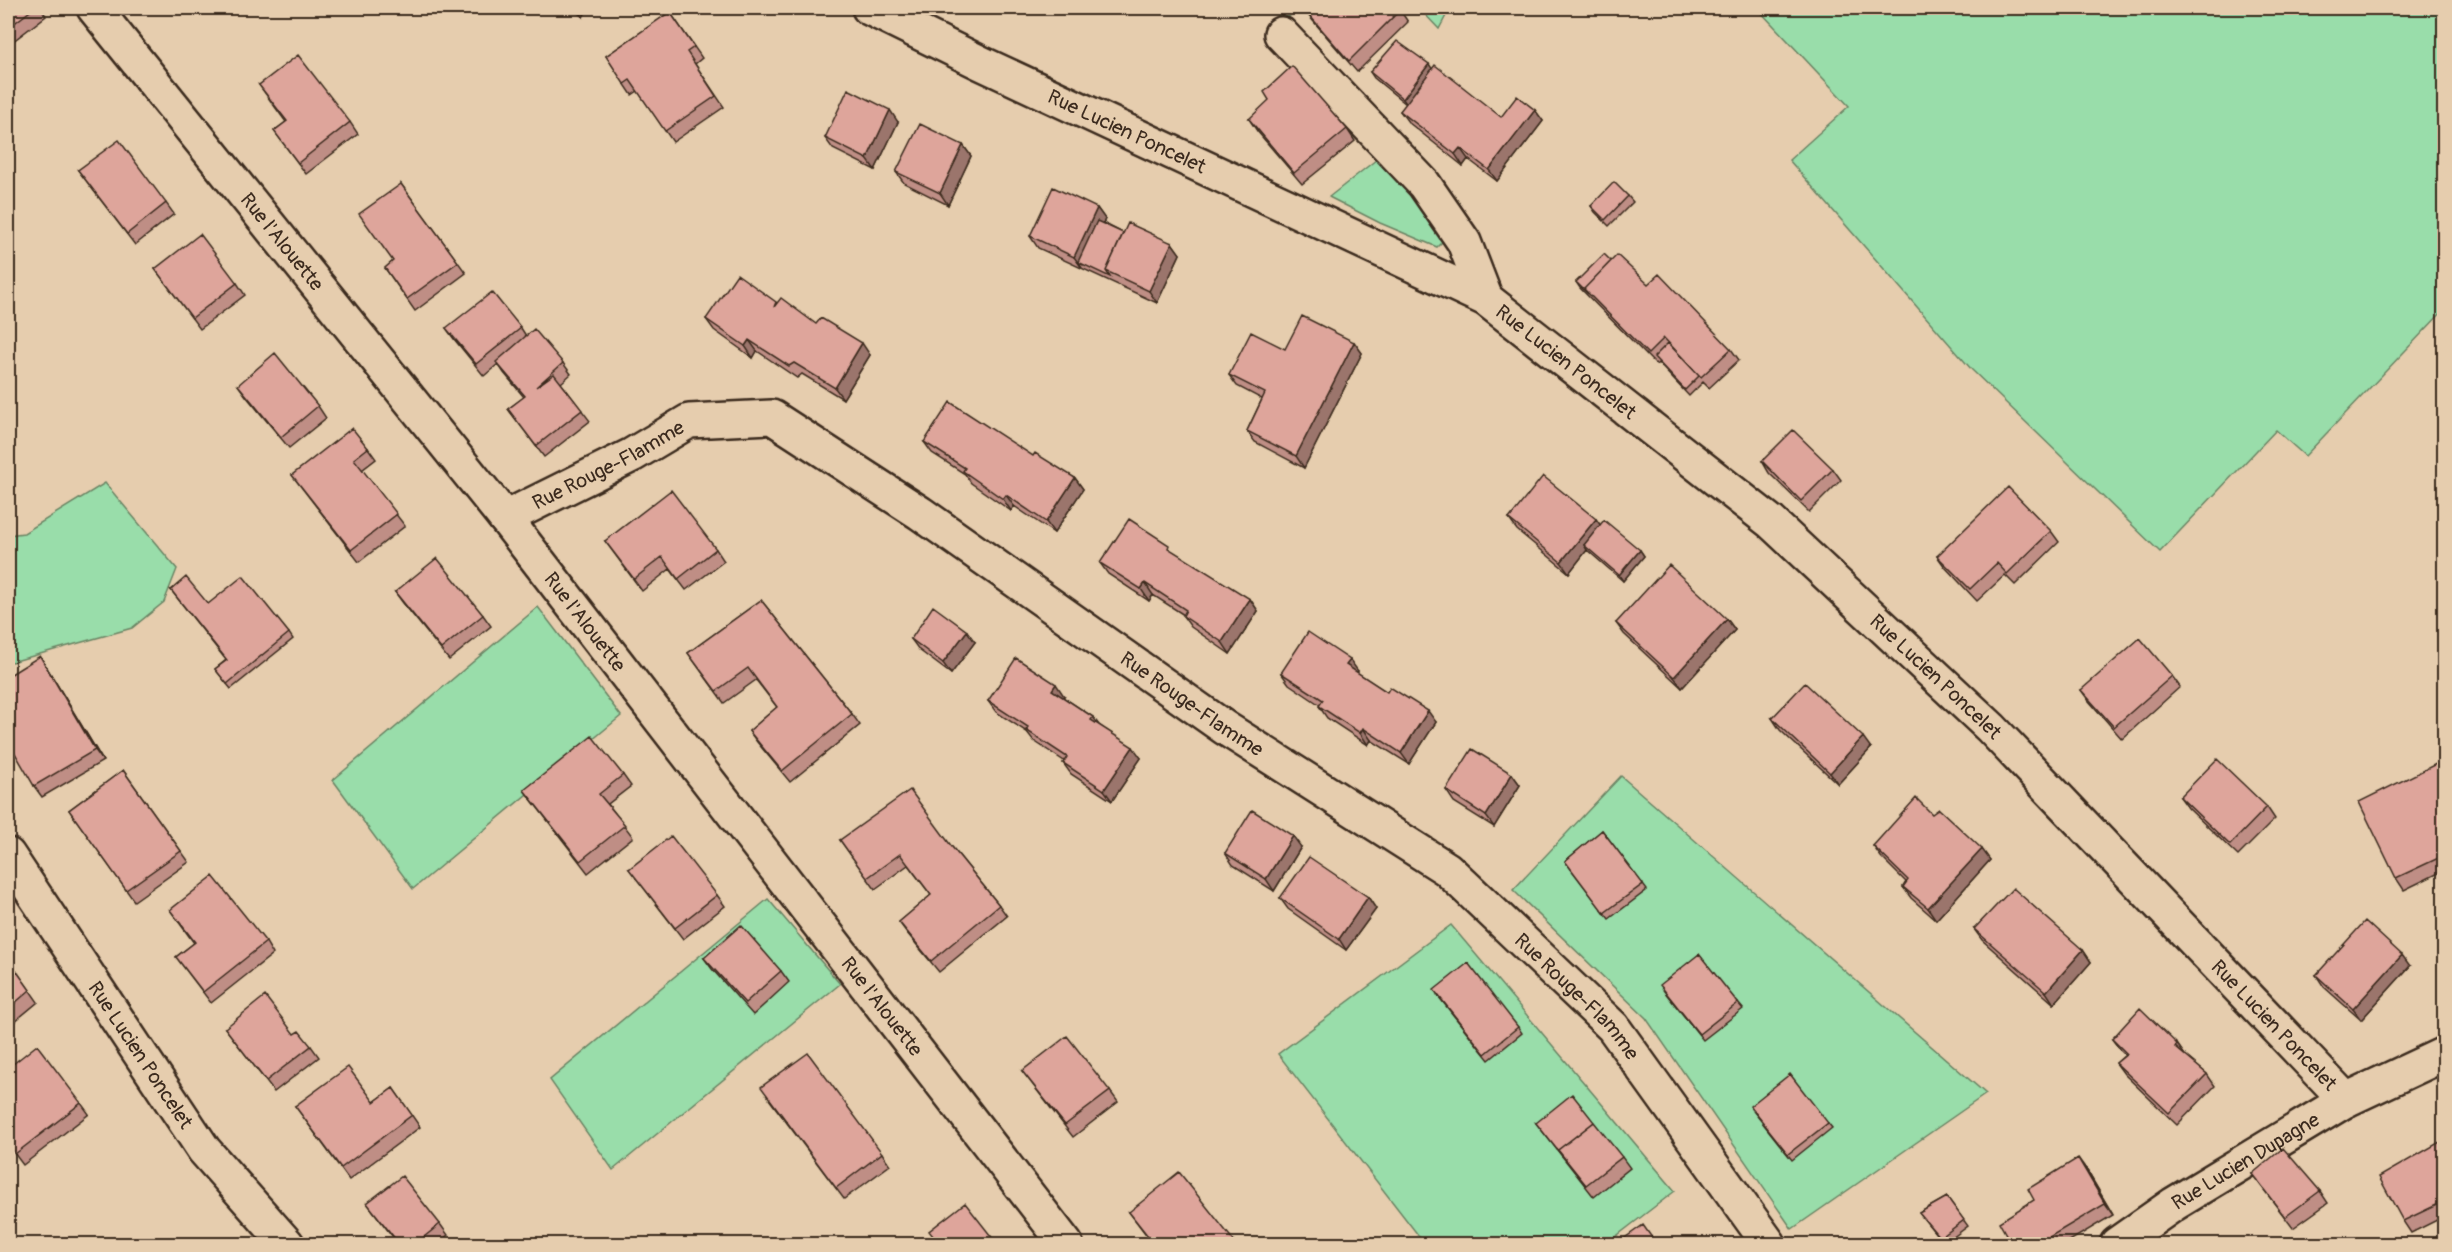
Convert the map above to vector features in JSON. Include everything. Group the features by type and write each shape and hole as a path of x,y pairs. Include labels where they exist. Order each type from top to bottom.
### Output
{"street":[{"name":"Rue l'Alouette","path":"94,8 505,518 1066,1245"},
{"name":"Rue Lucien Poncelet","path":"869,8 981,63 1486,298 1779,530 1991,728 2346,1100"},
{"name":"Rue Lucien Poncelet","path":"1281,34 1424,184 1464,242 1486,298"},
{"name":"Rue Rouge-Flamme","path":"505,518 632,455 689,421 772,417 920,513 1225,728 1447,869 1613,1027 1769,1245"},
{"name":"Rue Lucien Poncelet","path":"8,855 204,1150 287,1245"},
{"name":"Rue Lucien Dupagne","path":"2117,1245 2174,1204 2346,1100 2445,1054"}],"green space":[{"path":"1272,8 1300,8 1283,21"},
{"path":"1419,8 1450,8 1439,29"},
{"path":"1757,8 2444,8 2444,310 2305,456 2276,430 2160,552 1972,370 1789,160 1849,106"},
{"path":"1381,156 1441,225 1443,241 1437,247 1380,223 1329,197"},
{"path":"105,483 177,569 164,602 132,628 8,663 8,535 24,533"},
{"path":"538,607 621,716 413,889 333,780"},
{"path":"1621,776 1986,1094 1792,1229 1646,1018 1513,890"},
{"path":"768,899 840,984 613,1170 550,1080"},
{"path":"1451,925 1675,1191 1606,1244 1425,1244 1278,1054"}],"building":[{"path":"8,8 34,8 8,28"},
{"path":"1303,8 1397,8 1400,10 1349,61"},
{"path":"670,12 694,47 687,52 716,96 665,131 630,80 624,84 606,56"},
{"path":"1397,41 1429,64 1403,99 1370,72"},
{"path":"298,55 350,122 298,163 274,131 287,121 259,85"},
{"path":"1435,65 1501,117 1517,96 1535,110 1489,170 1460,148 1455,154 1400,111"},
{"path":"1292,66 1347,129 1294,173 1249,119 1269,100 1264,92"},
{"path":"848,89 890,110 867,159 825,138"},
{"path":"920,124 963,145 940,193 896,172"},
{"path":"119,140 166,203 127,234 78,170"},
{"path":"1614,182 1628,196 1605,220 1591,206"},
{"path":"401,184 458,262 407,299 385,268 393,261 359,214"},
{"path":"1053,187 1097,208 1074,257 1030,236"},
{"path":"1097,221 1123,233 1106,271 1110,277 1078,262"},
{"path":"1128,223 1172,243 1149,291 1106,271"},
{"path":"200,234 237,283 192,318 155,269"},
{"path":"1604,254 1611,261 1584,289 1588,294 1576,282"},
{"path":"1617,255 1648,284 1659,274 1731,349 1701,377 1664,338 1648,354 1584,289"},
{"path":"737,274 776,302 774,307 781,298 816,324 821,318 862,343 835,388 794,363 789,366 749,340 745,346 706,319"},
{"path":"492,292 521,328 476,364 446,328"},
{"path":"1302,316 1354,342 1296,456 1247,431 1265,393 1229,375 1251,332 1285,349"},
{"path":"534,329 563,363 536,387 554,374 582,410 536,446 508,409 525,396 496,362"},
{"path":"1668,343 1699,376 1685,390 1654,357"},
{"path":"275,353 318,406 281,437 238,385"},
{"path":"950,402 1033,456 1035,453 1075,478 1046,522 1006,495 1003,499 963,471 965,468 924,442"},
{"path":"352,428 368,448 354,459 397,514 351,550 292,475"},
{"path":"1793,430 1833,469 1801,501 1762,461"},
{"path":"1543,476 1596,519 1561,562 1509,519"},
{"path":"2008,487 2051,531 2007,574 1997,563 1970,589 1937,556"},
{"path":"671,490 716,549 678,579 662,557 634,579 605,541"},
{"path":"1129,519 1169,545 1168,548 1250,599 1222,642 1183,616 1186,610 1145,583 1141,589 1100,563"},
{"path":"1604,520 1640,550 1619,575 1584,545"},
{"path":"437,558 483,615 441,649 395,592"},
{"path":"1669,565 1727,619 1674,677 1616,623"},
{"path":"243,576 289,633 227,684 215,669 227,660 171,590 186,577 208,604"},
{"path":"761,600 852,714 782,771 749,731 777,707 748,668 716,691 688,653"},
{"path":"933,606 967,631 943,663 911,639"},
{"path":"1308,632 1350,660 1346,665 1387,692 1390,687 1428,711 1401,753 1363,728 1360,733 1319,706 1323,700 1281,673"},
{"path":"2140,638 2172,676 2114,727 2081,690"},
{"path":"40,656 95,750 34,786 8,741 8,676"},
{"path":"1016,658 1056,684 1052,690 1093,717 1091,720 1133,747 1104,790 1063,763 1067,757 1026,730 1028,727 988,701"},
{"path":"1805,683 1863,737 1830,773 1772,718"},
{"path":"592,736 623,775 599,794 625,825 580,861 524,790"},
{"path":"1472,749 1512,774 1486,816 1446,790"},
{"path":"2217,759 2267,807 2230,845 2180,797"},
{"path":"2440,762 2445,771 2445,855 2396,878 2359,802"},
{"path":"123,770 181,851 126,890 69,810"},
{"path":"910,790 999,905 931,961 899,922 931,895 900,854 867,878 840,840"},
{"path":"1916,798 1932,814 1939,809 1982,849 1928,908 1903,887 1908,880 1873,846"},
{"path":"1252,810 1293,836 1266,879 1225,853"},
{"path":"1602,830 1643,884 1604,913 1565,861"},
{"path":"671,836 717,895 675,928 629,869"},
{"path":"1309,857 1368,897 1339,939 1280,898"},
{"path":"213,876 266,942 203,992 176,957 195,942 170,910"},
{"path":"2013,888 2083,950 2046,992 1974,929"},
{"path":"2365,921 2402,955 2353,1009 2316,975"},
{"path":"741,925 781,971 745,1003 704,958"},
{"path":"1699,954 1738,1003 1699,1034 1660,985"},
{"path":"8,959 30,990 8,1009"},
{"path":"1468,963 1518,1027 1485,1054 1434,990"},
{"path":"265,996 294,1034 299,1031 311,1046 266,1081 225,1028"},
{"path":"2140,1008 2177,1044 2175,1047 2207,1074 2169,1113 2116,1063 2127,1054 2112,1039"},
{"path":"1067,1036 1110,1091 1065,1125 1022,1071"},
{"path":"37,1045 81,1103 15,1154 8,1144 8,1068"},
{"path":"808,1053 882,1153 836,1188 761,1087"},
{"path":"348,1067 374,1102 393,1088 412,1115 341,1168 295,1106"},
{"path":"1790,1074 1828,1123 1788,1154 1750,1106"},
{"path":"1572,1094 1594,1122 1558,1150 1562,1156 1536,1123"},
{"path":"1594,1122 1622,1157 1586,1185 1558,1150"},
{"path":"2445,1139 2445,1201 2403,1221 2379,1177"},
{"path":"2283,1148 2320,1191 2285,1217 2252,1174"},
{"path":"2078,1158 2105,1204 2036,1245 2012,1245 1999,1222 2034,1200 2028,1189"},
{"path":"1179,1172 1237,1245 1155,1245 1129,1212"},
{"path":"402,1176 440,1224 414,1245 400,1245 367,1203"},
{"path":"1947,1197 1964,1220 1940,1238 1919,1213"},
{"path":"965,1203 998,1245 940,1245 929,1231"},
{"path":"1643,1225 1657,1245 1615,1245"}]}
